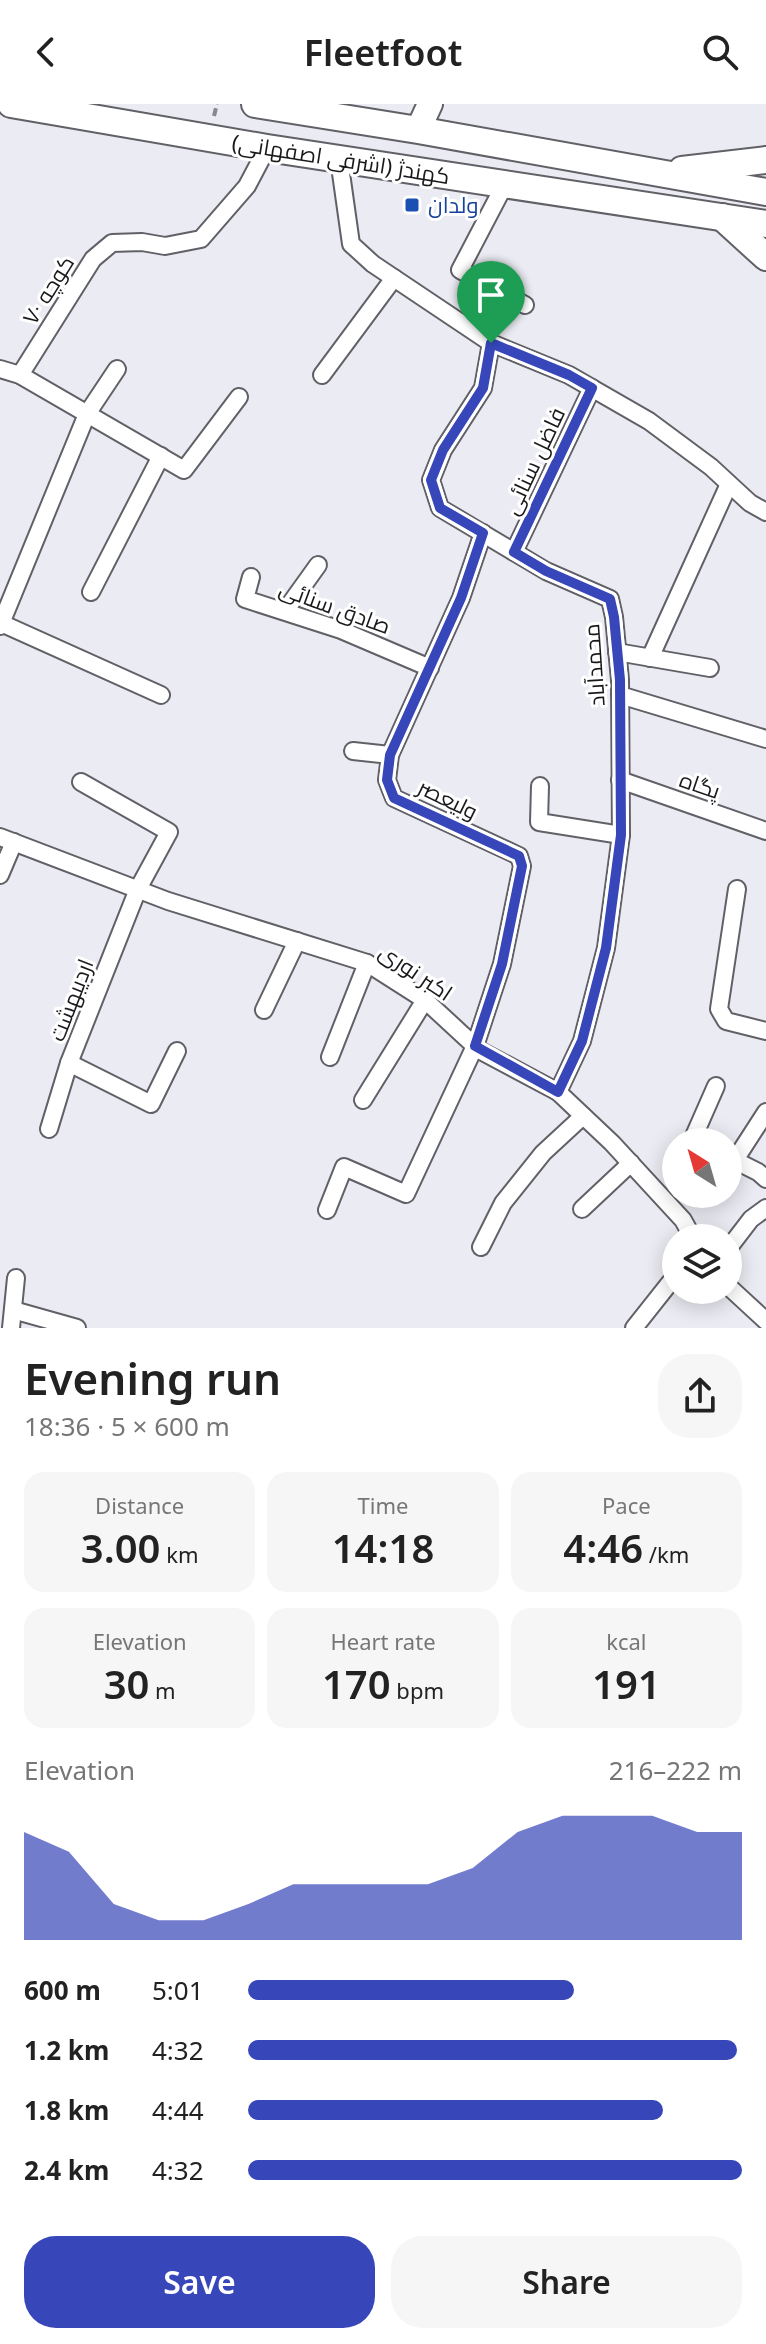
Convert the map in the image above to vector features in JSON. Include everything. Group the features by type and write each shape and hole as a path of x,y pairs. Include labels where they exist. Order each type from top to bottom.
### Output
{"main road":[{"name":"کهندژ (اشرفی اصفهانی)","path":"11,104 267,148 766,224"},
{"name":"کهندژ (اشرفی اصفهانی)","path":"255,104 766,192"},
{"path":"655,173 766,160"},
{"path":"722,217 766,257"}],"street":[{"path":"418,130 430,104"},
{"name":"کوچه ۷۰","path":"20,375 93,259 112,243 142,242 165,246 201,239 247,186 267,148"},
{"path":"339,159 351,244 373,264 491,343 569,375 649,421 711,467 750,503 766,512"},
{"path":"505,184 460,270 525,305"},
{"path":"322,375 394,278"},
{"name":"محمدآباد","path":"491,343 483,388 443,450 431,480 440,508 546,571 610,599 614,617 620,695 621,835 606,948 582,1041 558,1092"},
{"path":"0,369 20,375 184,470 239,397"},
{"path":"117,369 87,414 1,624 161,695"},
{"name":"فاضل سنائی","path":"514,552 592,388"},
{"path":"91,592 161,456"},
{"path":"650,658 729,484"},
{"name":"ولیعصر","path":"475,1046 502,964 522,866 519,856 394,798 387,780 390,755 461,598 483,533"},
{"path":"285,611 318,565"},
{"name":"صادق سنائی","path":"251,577 245,599 341,630 430,668"},
{"path":"617,652 710,668"},
{"path":"620,695 766,739"},
{"path":"353,751 390,755"},
{"name":"پگاه","path":"620,780 766,831"},
{"name":"اردیبهشت","path":"49,1129 69,1063 138,889 169,832 81,782"},
{"path":"540,786 539,822 621,835"},
{"path":"0,875 7,839"},
{"name":"اکبر نوری","path":"7,839 138,889 367,963 425,1000 475,1046 558,1092 631,1163 685,1224"},
{"path":"737,889 719,1009 726,1021 766,1031"},
{"path":"264,1010 297,941"},
{"path":"330,1057 367,963"},
{"path":"363,1100 425,1000"},
{"path":"327,1210 344,1167 406,1194 475,1046"},
{"path":"69,1063 151,1104 177,1051"},
{"path":"698,1128 716,1086"},
{"path":"742,1144 766,1112"},
{"path":"481,1247 503,1203 543,1153 583,1116"},
{"path":"582,1209 631,1163"},
{"path":"742,1163 766,1179"},
{"path":"742,1231 766,1208"},
{"path":"11,1328 16,1278"},
{"path":"634,1328 662,1293"},
{"path":"742,1299 766,1321"},
{"path":"13,1310 77,1328"}],"place":[{"name":"ولدان","path":"412,205"}],"route":[{"path":"491,343 569,375 592,388 514,552 546,571 610,599 620,680 621,835 606,948 582,1041 558,1092 475,1046 502,964 522,866 519,856 394,798 387,780 390,755 461,598 483,533 440,508 431,480 443,450 483,388 491,343"}]}
